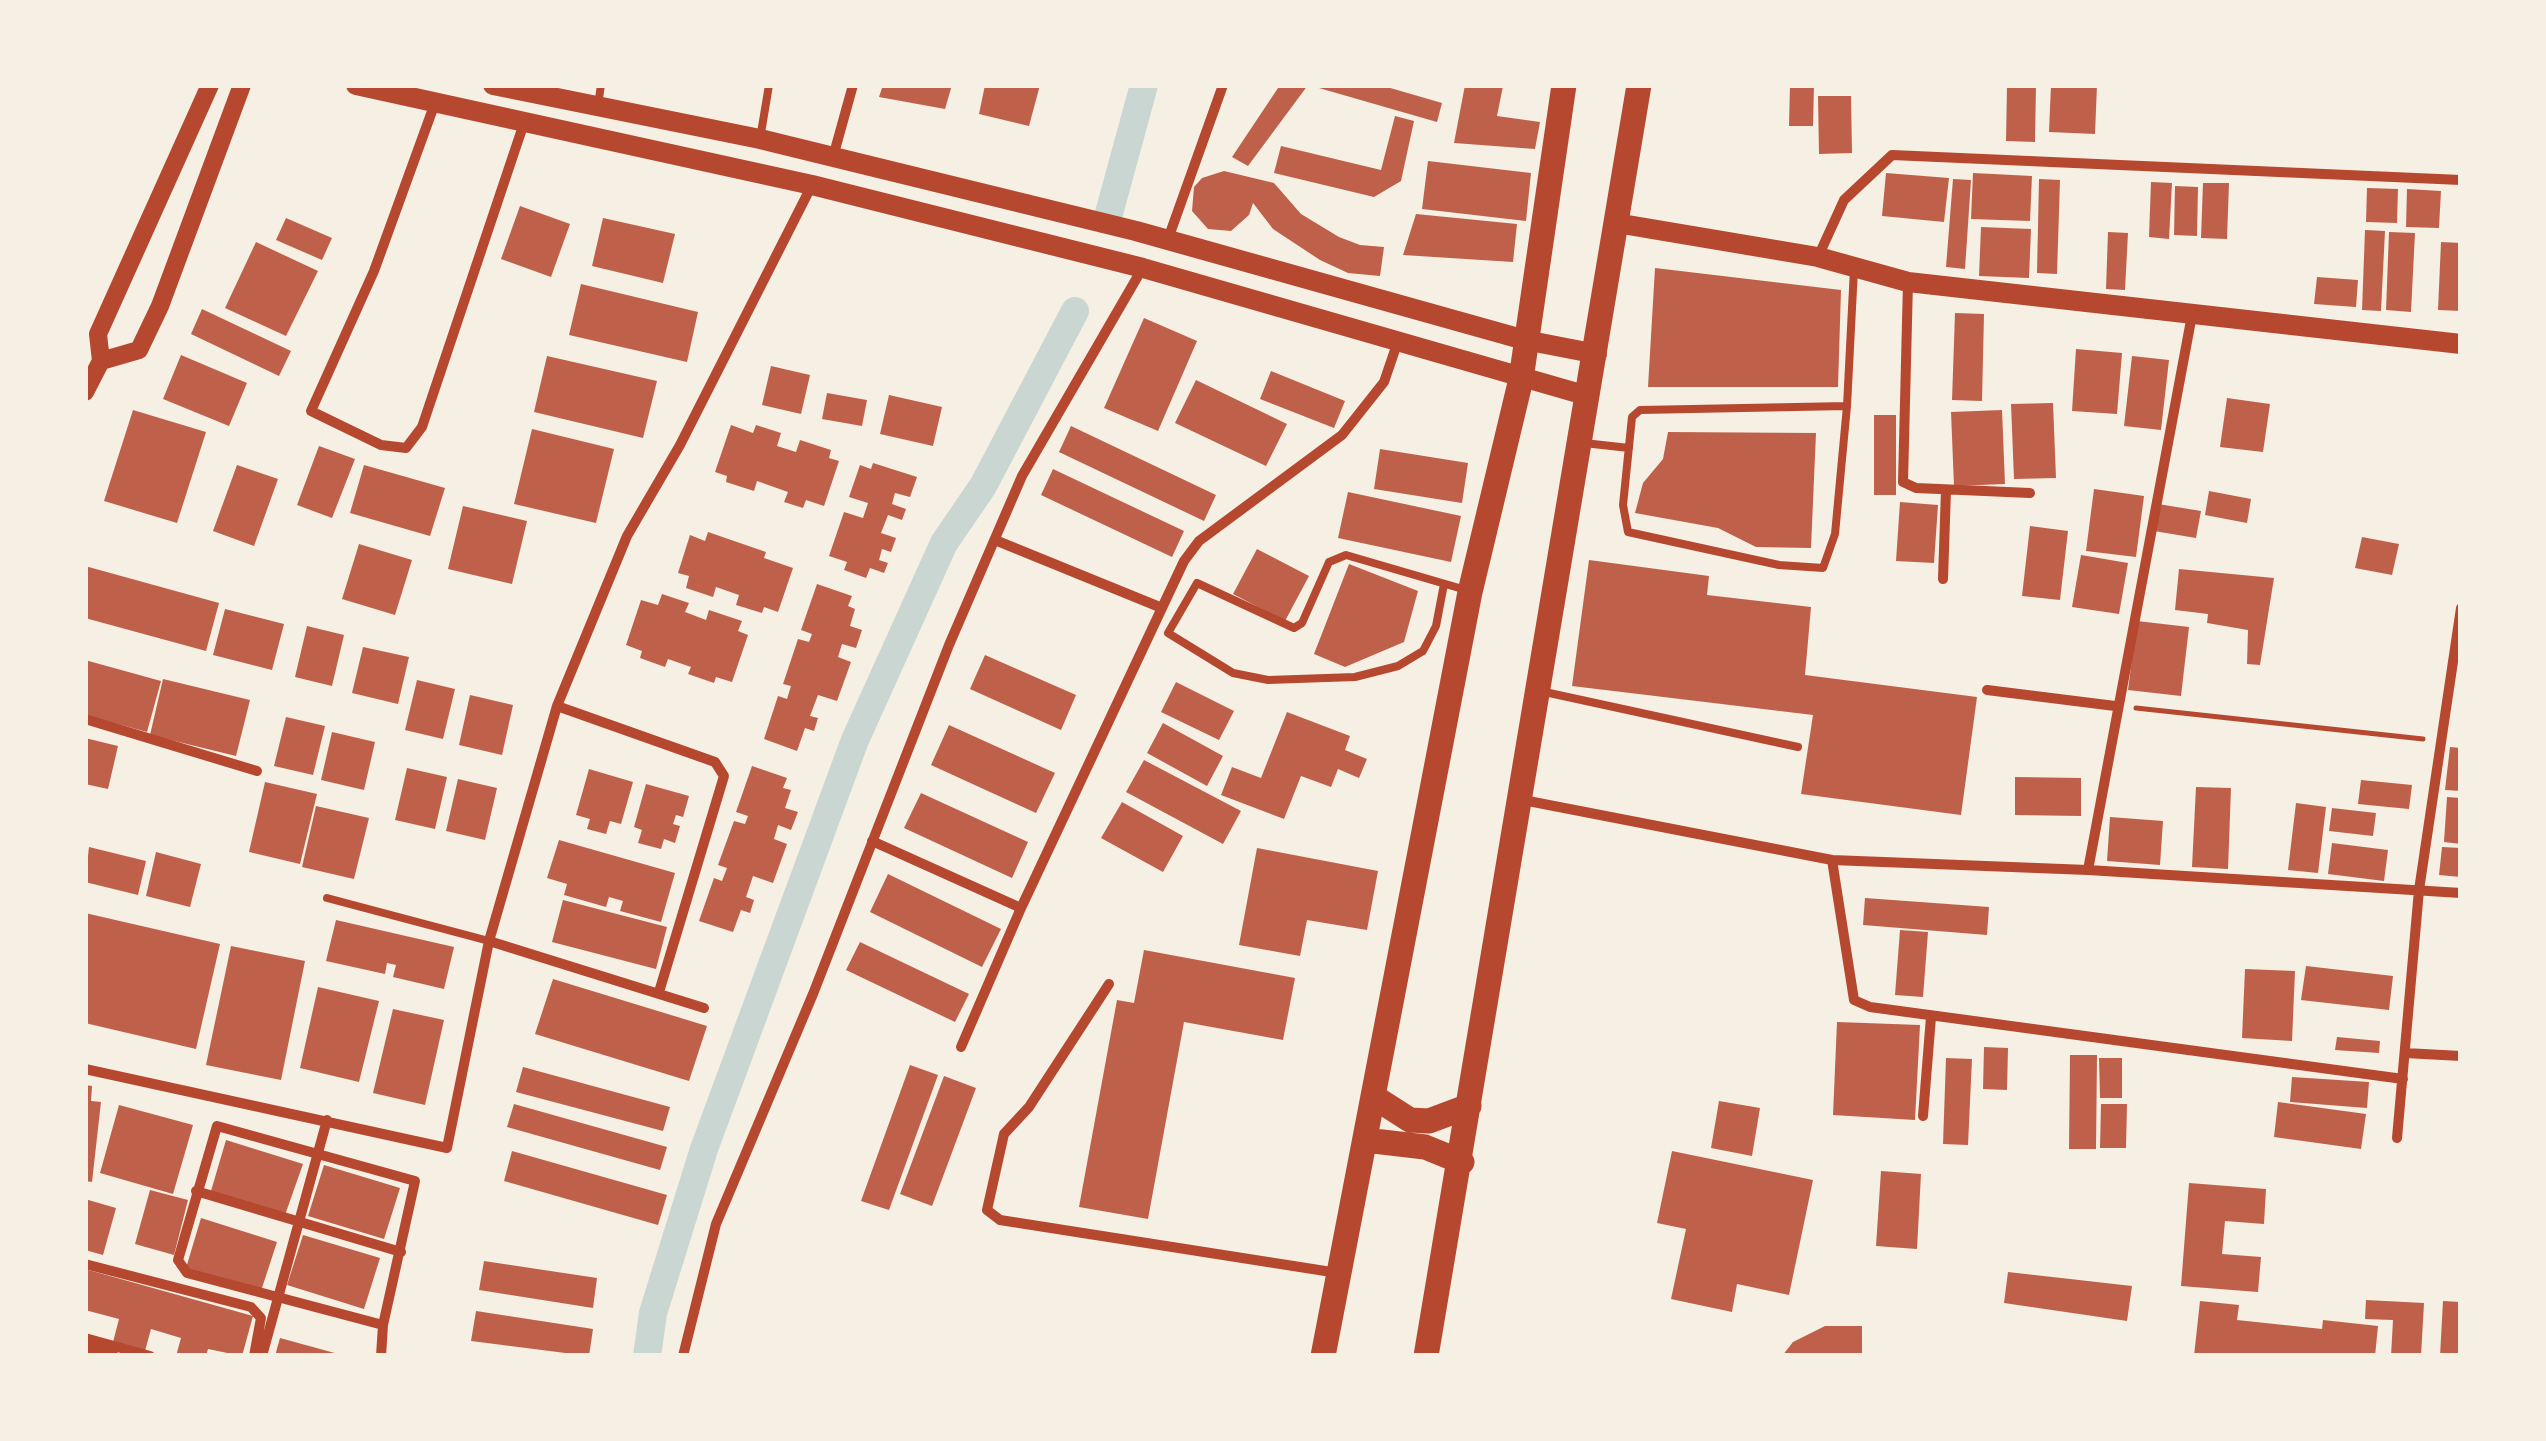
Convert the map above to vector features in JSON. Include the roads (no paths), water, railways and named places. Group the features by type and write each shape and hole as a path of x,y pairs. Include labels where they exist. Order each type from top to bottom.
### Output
{"main road":[{"path":"356,85 812,185 1143,268 1588,396"},
{"path":"493,85 534,90 598,107 760,139 1167,241 1525,340 1597,354"},
{"path":"1323,1356 1470,592 1521,379 1564,85"},
{"path":"1426,1356 1462,1162 1639,85"},
{"path":"1616,222 1818,258 1908,282 2461,344"},
{"path":"1374,1098 1410,1120 1429,1122 1469,1106"},
{"path":"1365,1140 1425,1147 1462,1162"}],"street":[{"path":"85,392 101,361 98,334 210,85"},
{"path":"101,361 139,350 160,306 242,85"},
{"path":"833,158 854,85"},
{"path":"1167,241 1223,85"},
{"path":"435,103 374,271 311,410 381,445 406,448 422,426 524,122"},
{"path":"1818,258 1844,200 1892,155 2461,180"},
{"path":"85,1069 447,1148 490,941 557,706 627,536 680,445 812,185"},
{"path":"684,1356 716,1224 1022,476 1143,268"},
{"path":"1908,282 1902,477 1911,487 2030,494"},
{"path":"2088,870 2115,706 2192,315"},
{"path":"961,1048 1021,908 1162,608 1199,540 1342,435 1384,382 1398,340"},
{"path":"1944,579 1946,490"},
{"path":"995,540 1162,608"},
{"path":"2397,1138 2419,890 2461,608"},
{"path":"1987,690 2115,706"},
{"path":"557,706 716,762 724,776 659,992"},
{"path":"85,720 257,771"},
{"path":"1522,800 1832,860 2088,870 2461,893"},
{"path":"872,841 1021,908"},
{"path":"1832,860 1854,1000 1870,1007 2403,1079"},
{"path":"490,941 704,1008"},
{"path":"1110,984 1030,1107 1004,1134 986,1198 987,1210 1000,1220 1339,1273"},
{"path":"1923,1116 1931,1017"},
{"path":"2405,1052 2461,1056"},
{"path":"262,1356 326,1120"},
{"path":"382,1356 383,1325 415,1181 216,1126 178,1260 186,1272 276,1300 383,1325"},
{"path":"196,1192 401,1252"},
{"path":"85,1264 259,1311 254,1356"},
{"path":"85,1338 150,1356"},
{"path":"85,1348 114,1356"}],"lane":[{"path":"598,107 600,85"},
{"path":"760,139 769,85"},
{"path":"1846,406 1640,410 1632,417 1623,504 1628,532 1779,565 1823,568 1835,534 1846,406 1854,270"},
{"path":"1580,442 1629,448"},
{"path":"1444,584 1436,626 1423,652 1398,666 1355,677 1268,680 1233,673 1168,634 1197,584 1294,628 1302,622 1329,562 1346,555 1444,584 1470,592"},
{"path":"1540,692 1798,747"},
{"path":"326,898 490,941"}],"waterway":[{"path":"1108,217 1144,85"},
{"path":"647,1356 653,1313 704,1149 855,740 944,543 983,486 1075,311"}]}
